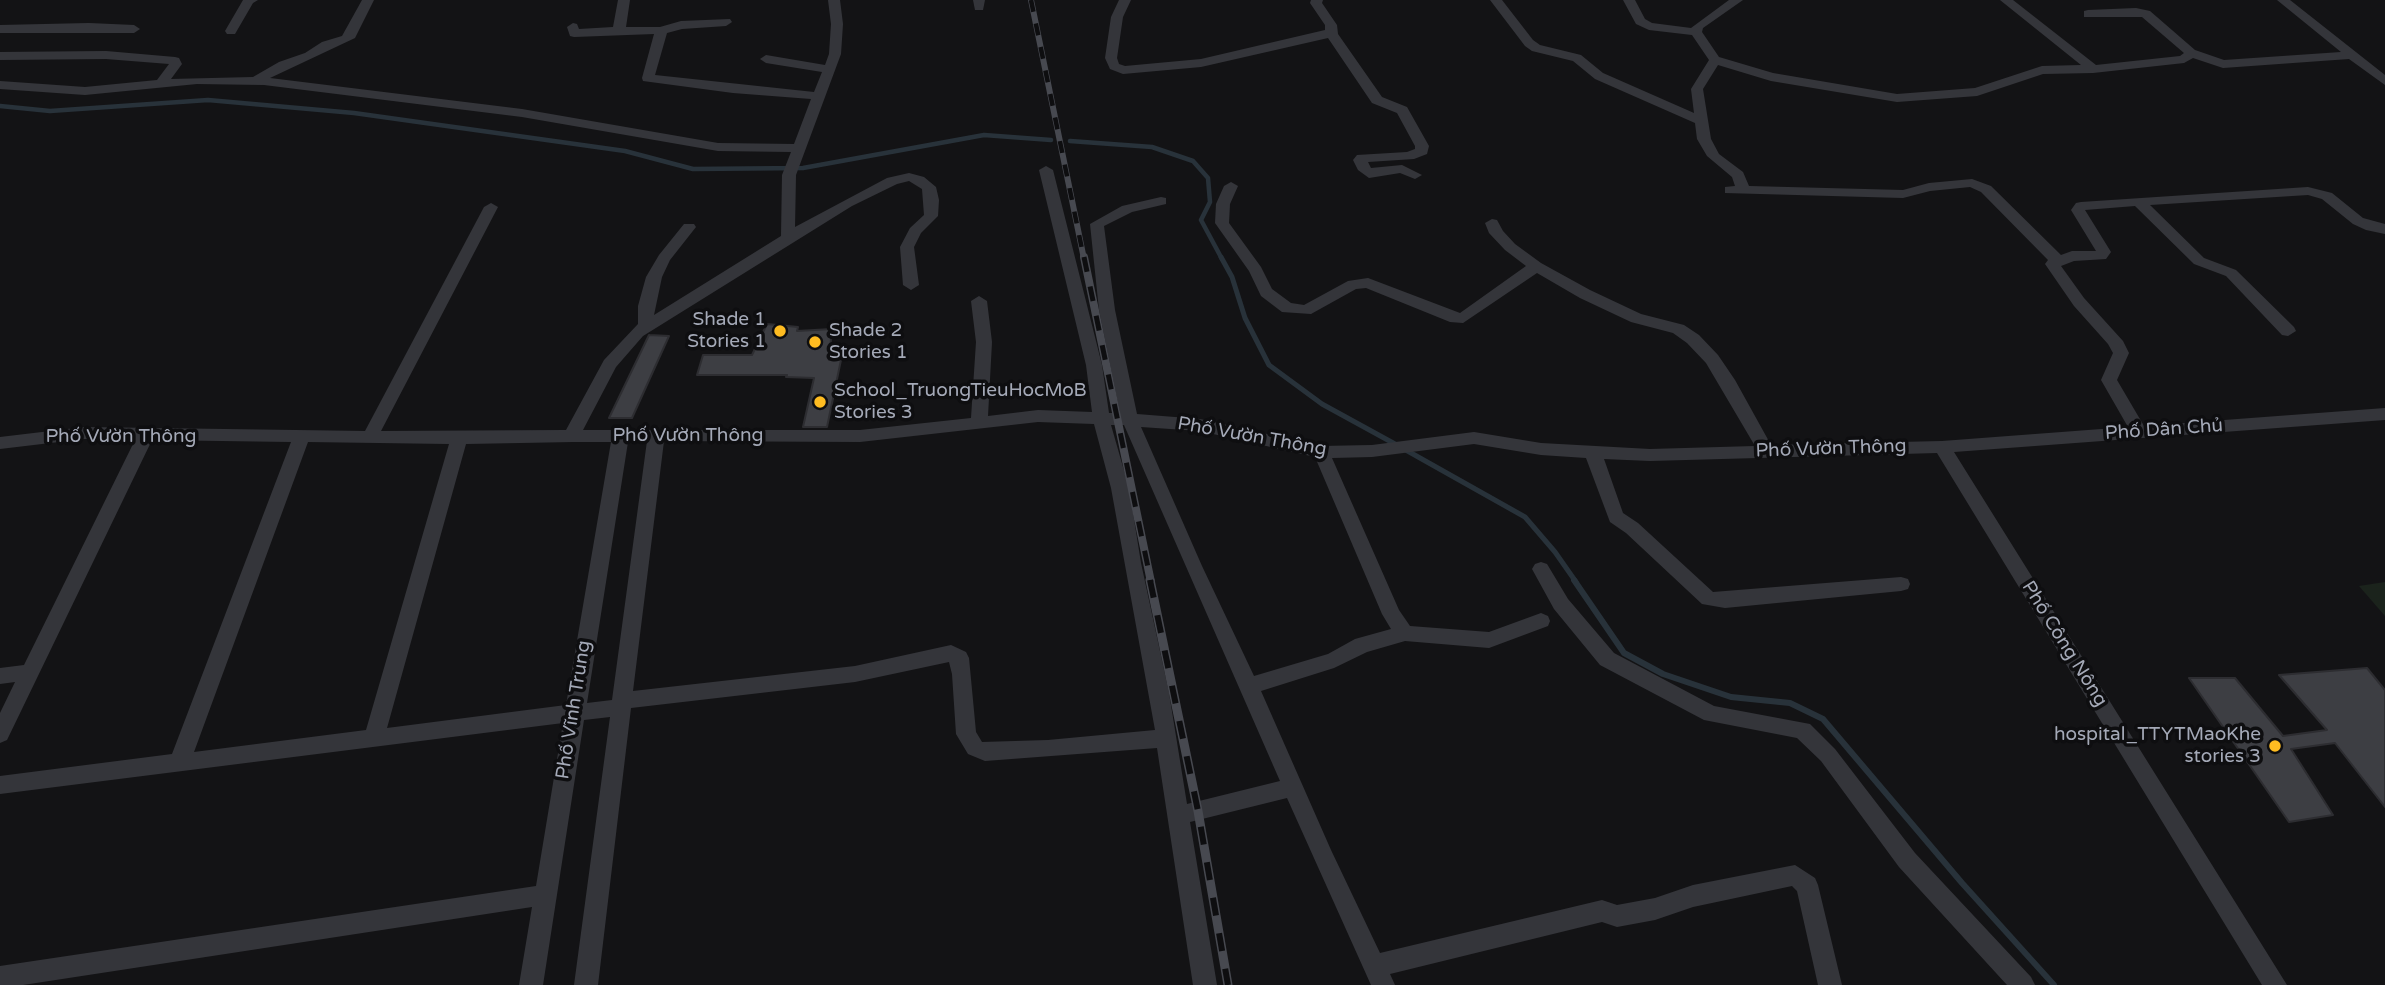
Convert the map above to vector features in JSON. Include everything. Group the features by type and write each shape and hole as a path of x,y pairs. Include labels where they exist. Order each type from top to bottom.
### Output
{"street":[{"path":"232,31 248,1 252,0"},
{"path":"255,81 351,35 368,0"},
{"path":"619,30 624,0"},
{"path":"788,237 794,161 835,54 837,24 834,0"},
{"path":"1125,0 1117,17 1111,58 1114,66 1122,70 1201,64 1332,34"},
{"path":"1317,0 1331,25 1332,34 1374,97 1380,103 1396,105 1402,110 1422,146 1422,151 1409,156 1362,158 1360,160 1365,170 1369,174 1402,169 1415,175"},
{"path":"1496,0 1529,43 1536,48 1577,58 1600,76 1627,90 1702,121"},
{"path":"1629,0 1640,21 1649,26 1696,32 1715,60 1771,78 1897,98 1977,92 2042,70 2093,69 2184,59 2191,53"},
{"path":"1696,32 1698,26 1737,0"},
{"path":"2006,0 2093,69"},
{"path":"2283,0 2385,81"},
{"path":"2088,14 2146,14 2191,53 2223,64 2351,55"},
{"path":"573,27 574,33 660,31 681,25 726,23"},
{"path":"0,29 134,29"},
{"path":"660,31 662,34 648,78 754,92 820,96"},
{"path":"0,56 106,55 175,61 176,64 160,85"},
{"path":"766,59 829,69"},
{"path":"1715,60 1697,89 1704,139 1714,156 1738,175 1737,190 1903,194 1929,187 1972,183 1986,189 2057,260"},
{"path":"0,85 85,91 197,80 255,81 522,113 794,161"},
{"path":"1046,170 1094,365 1101,418 1120,488 1166,738 1205,985"},
{"path":"570,437 610,364 637,332 847,203 892,181 909,177 929,187 932,200 931,216 915,231 907,247 911,285"},
{"path":"1231,186 1223,204 1222,223 1256,270 1266,292 1287,308 1306,310 1353,284 1368,283 1455,318 1462,318 1536,266"},
{"path":"2138,432 2109,380 2121,353 2115,341 2052,264 2072,256 2101,256 2104,252 2078,210 2081,206 2308,191 2328,196 2358,221 2385,229"},
{"path":"1161,201 1127,209 1097,224 1107,310 1130,419 1193,566 1250,686 1322,855 1378,976 1602,911 1617,916 1630,914 1693,896 1795,875 1807,885 1830,985"},
{"path":"2139,202 2199,261 2231,273 2288,331"},
{"path":"369,438 491,207"},
{"path":"1492,223 1496,233 1510,247 1536,266 1585,294 1636,318 1678,329 1693,339 1712,359 1729,384 1766,451"},
{"path":"646,326 646,306 654,277 664,258 689,227"},
{"path":"979,300 979,321 984,342 979,423"},
{"name":"Phố Dân Chủ","path":"1942,447 2385,414"},
{"name":"Phố Vườn Thông","path":"0,443 84,433 369,438 860,436 1038,416 1130,419 1200,425 1321,452 1372,451 1474,438 1541,449 1650,455 1942,447"},
{"path":"586,985 656,435"},
{"path":"0,734 145,436"},
{"name":"Phố Vĩnh Trung","path":"531,985 620,436"},
{"path":"179,763 300,437"},
{"path":"374,738 459,438"},
{"name":"Phố Công Nông","path":"1942,447 2275,985"},
{"path":"1321,452 1391,614 1405,633"},
{"path":"1593,452 1616,517 1632,528 1709,599 1726,600 1901,584"},
{"path":"1541,569 1561,604 1607,659 1711,714 1803,730 1828,755 1907,860 2023,985"},
{"path":"1250,686 1334,660 1362,645 1405,633 1489,640 1541,621"},
{"path":"0,785 573,713 622,704 855,674 951,653 959,658 962,674 966,734 975,748 985,752 1048,750 1166,738"},
{"path":"0,676 30,672"},
{"path":"1177,816 1294,787"},
{"path":"0,977 545,895"}],"shaded area":[{"path":"2385,582 2385,616 2359,586"}],"building":[{"name":"School_TruongTieuHocMoB Stories 3","path":"767,324 798,327 797,331 832,329 829,360 841,360 827,427 803,427 814,378 786,377 787,375 697,375 703,355 752,355"},
{"path":"649,335 669,336 632,418 609,418"},
{"name":"hospital_TTYTMaoKhe stories 3","path":"2367,668 2385,690 2385,807 2335,743 2291,749 2333,815 2289,822 2189,678 2235,678 2283,736 2327,730 2279,675"}],"waterway":[{"path":"0,106 50,111 208,100 354,113 625,151 693,169 803,168 984,135 1051,140"},
{"path":"1070,141 1152,147 1193,161 1208,178 1210,202 1201,220 1222,259"},
{"path":"1221,257 1232,277 1245,318 1269,365 1322,404 1395,444"},
{"path":"1404,449 1525,517 1576,582"},
{"path":"1574,580 1624,653 1663,674 1731,697 1790,703 1823,719 1962,883 2054,985"}],"railway":[{"path":"1031,0 1084,259"},
{"path":"1084,257 1151,582"},
{"path":"1150,580 1198,811 1228,985"}],"place":[{"name":"Shade 1 Stories 1","path":"780,331"},
{"name":"Shade 2 Stories 1","path":"815,342"},
{"name":"School_TruongTieuHocMoB Stories 3","path":"820,402"},
{"name":"hospital_TTYTMaoKhe stories 3","path":"2275,746"}]}
